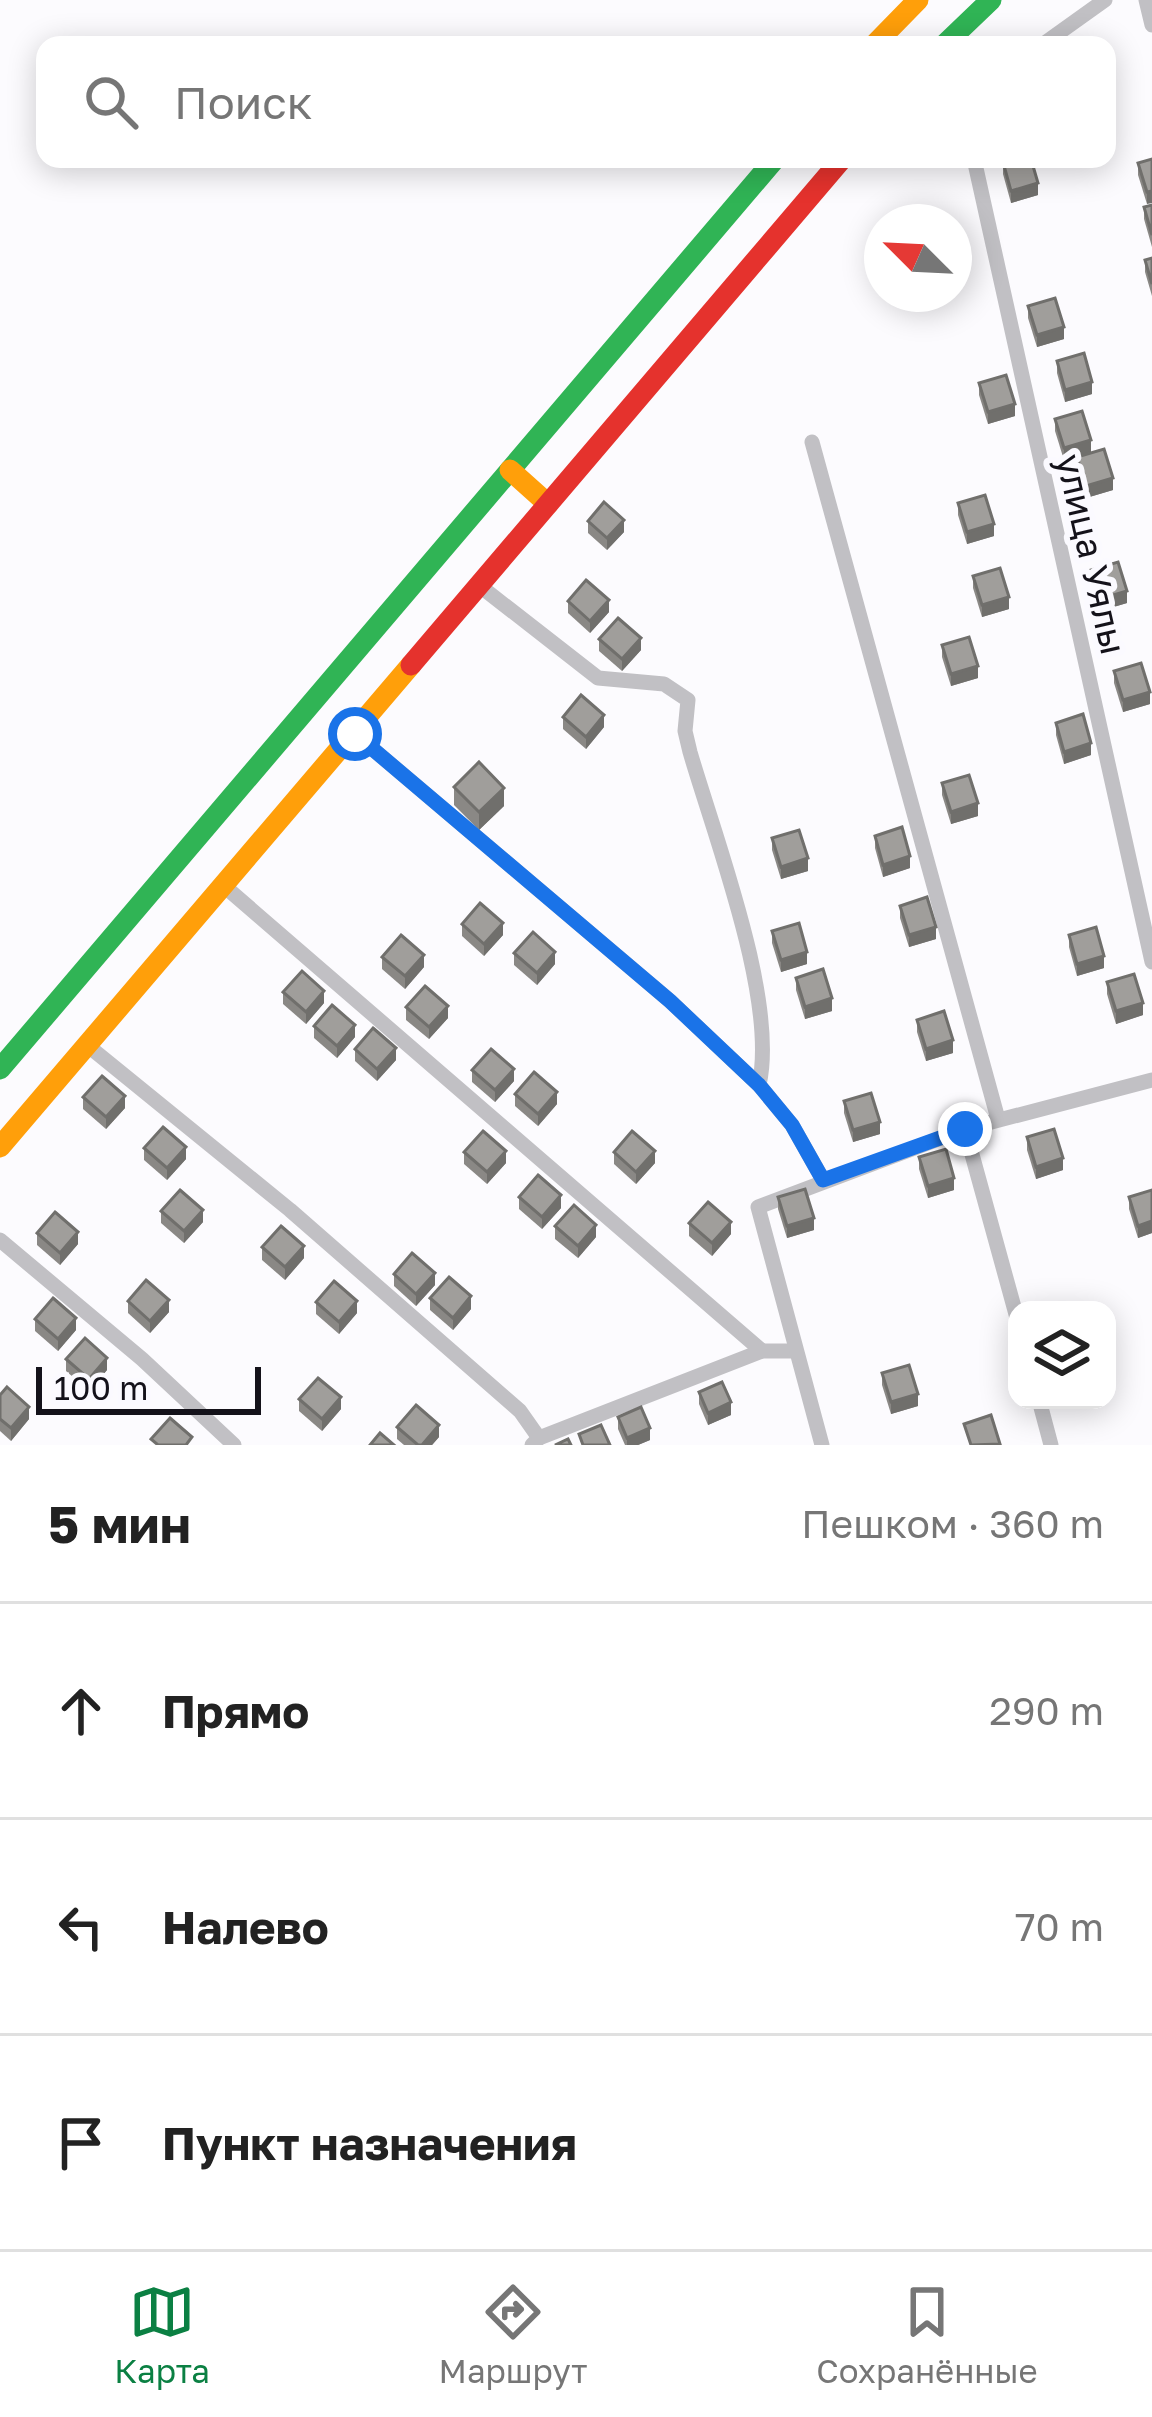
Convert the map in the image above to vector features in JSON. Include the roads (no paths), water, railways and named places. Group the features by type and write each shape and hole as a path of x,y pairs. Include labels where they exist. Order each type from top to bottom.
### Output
{"main road":[{"path":"883,36 918,0"},
{"path":"953,36 991,0"},
{"path":"0,1069 767,168"},
{"path":"0,1147 834,168"},
{"path":"510,470 548,504"}],"street":[{"path":"1055,36 1105,0"},
{"path":"1146,0 1152,25"},
{"name":"улица Уялы","path":"976,168 1152,962"},
{"path":"812,442 998,1120"},
{"path":"480,586 598,678 664,684 688,700 685,731 764,1024 759,1085"},
{"path":"355,734 670,1001 759,1085 792,1125 823,1180"},
{"path":"224,885 762,1352"},
{"path":"87,1045 436,1335 520,1411 536,1441 762,1352 794,1351"},
{"path":"822,1445 758,1207 965,1129 1152,1080"},
{"path":"965,1129 1012,1301"},
{"path":"0,1240 142,1359 234,1445"},
{"path":"1042,1409 1052,1445"}]}
